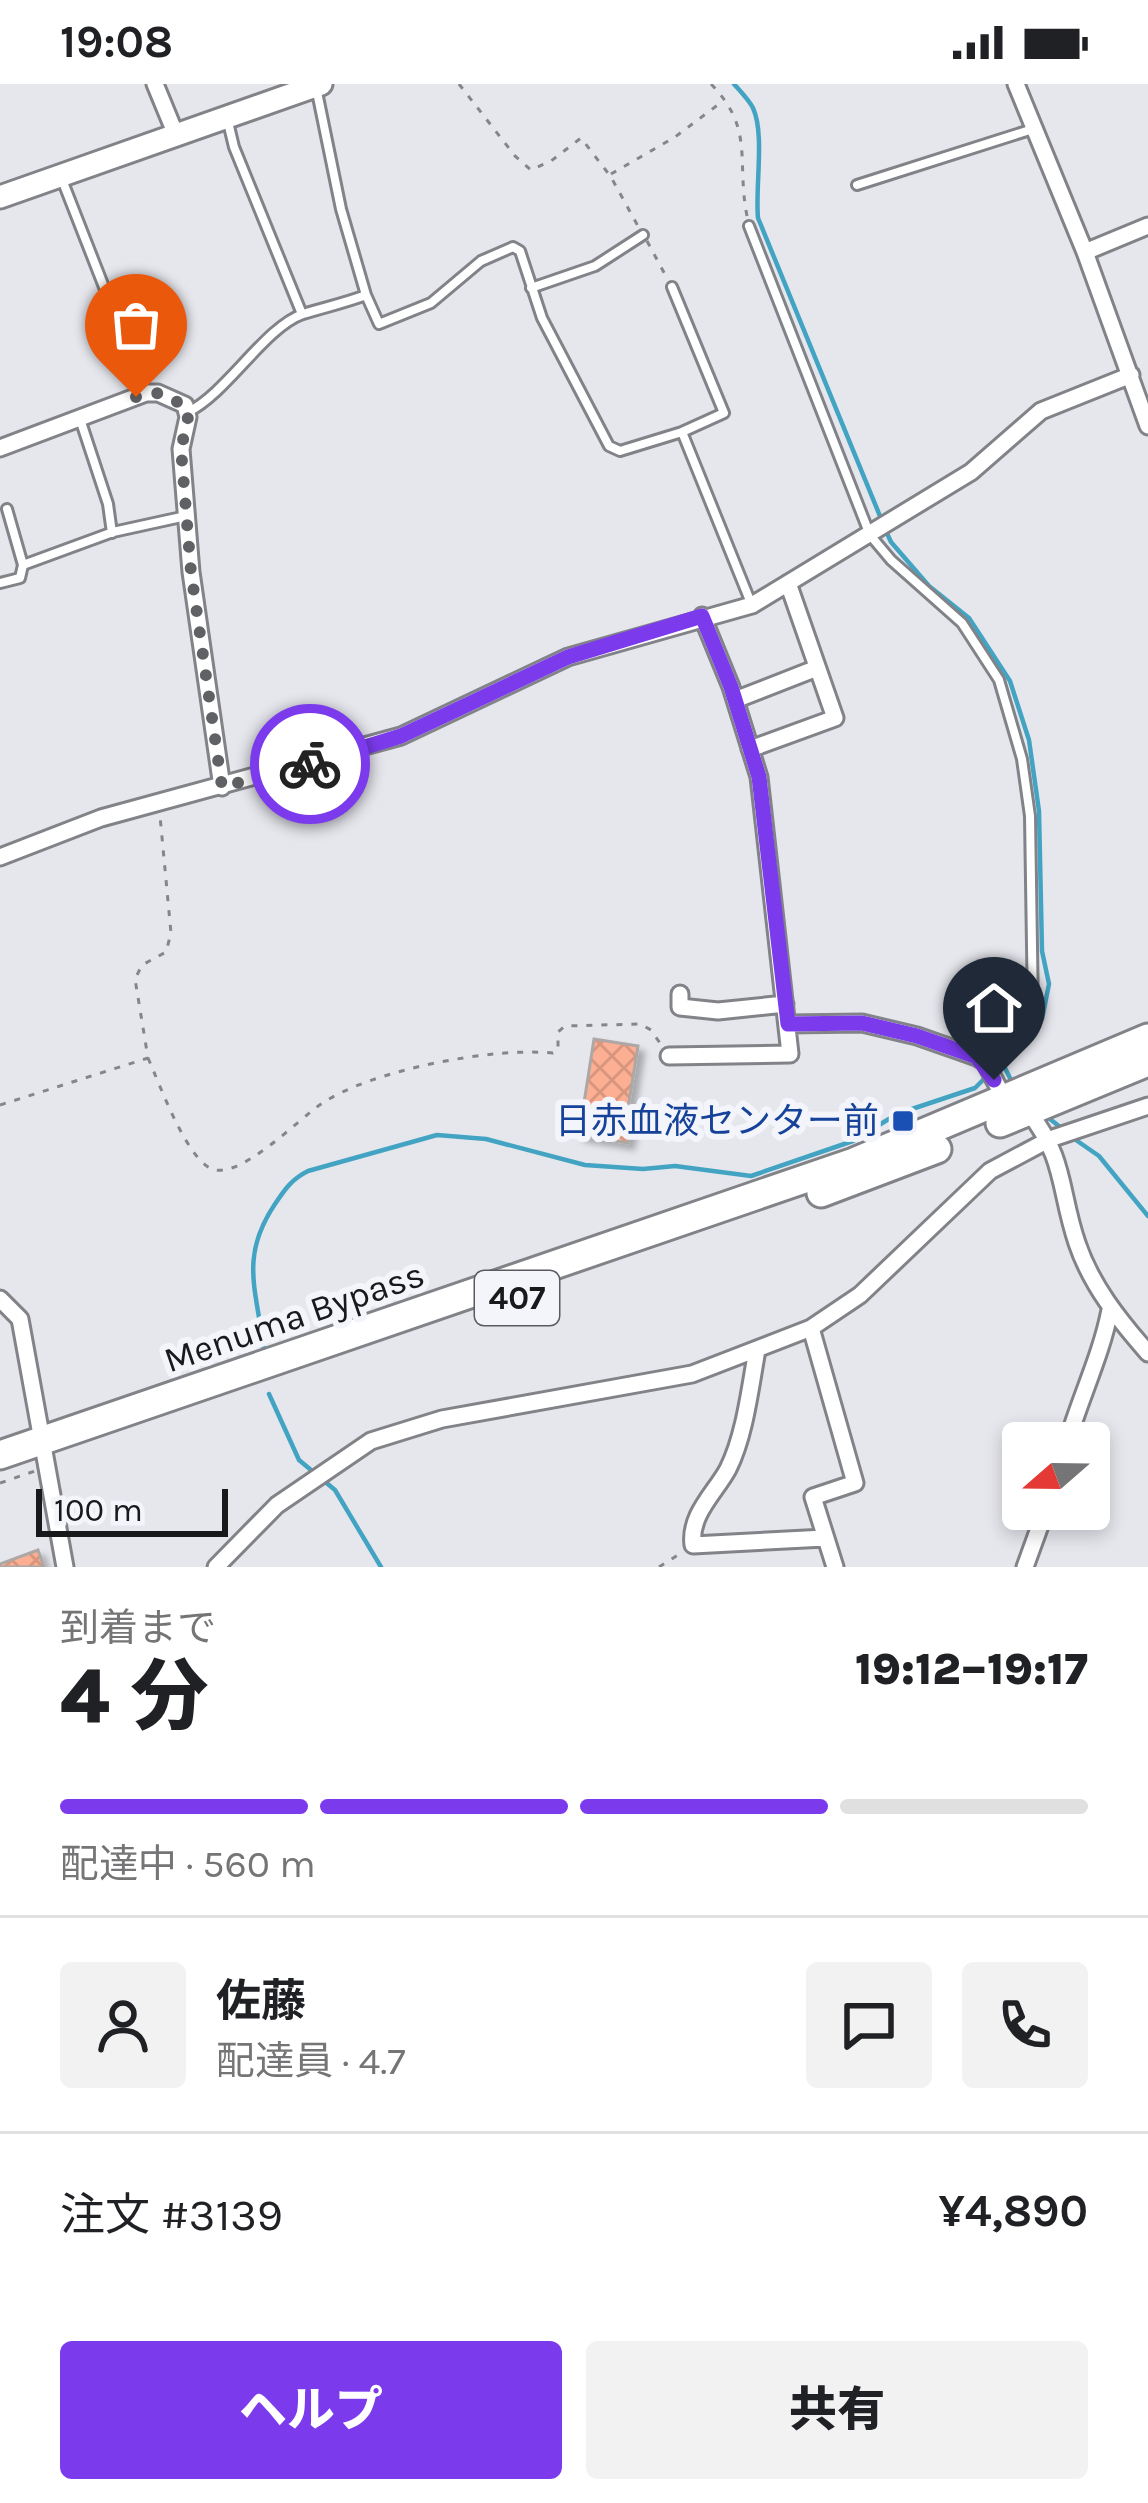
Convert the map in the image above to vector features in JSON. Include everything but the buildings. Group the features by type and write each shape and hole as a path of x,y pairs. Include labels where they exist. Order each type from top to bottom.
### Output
{"highway":[{"name":"Menuma Bypass","path":"0,1479 40,1457 862,1179 1013,1091 1148,1038"},
{"name":"Menuma Bypass","path":"1013,1091 1148,1062"},
{"name":"Menuma Bypass","path":"0,1455 40,1457"}],"street":[{"path":"155,84 176,135"},
{"path":"1016,84 1085,252 1148,426"},
{"path":"0,197 318,85"},
{"path":"1085,252 1148,226"},
{"path":"0,857 101,818 401,736 568,657 752,605 971,472 1041,411 1131,375"},
{"path":"0,448 146,393 158,393 184,405 181,449 186,516 222,787"},
{"path":"750,749 836,718 788,583"},
{"path":"669,1056 790,1054 759,777 702,616"},
{"path":"735,700 817,668"},
{"path":"680,994 680,1007 718,1011 785,1004"},
{"path":"788,1024 862,1023 917,1036 1013,1091 1054,1137 1077,1244 1110,1310 1148,1353"},
{"path":"216,1567 277,1505 371,1441 442,1419 692,1374 811,1328 860,1295 989,1172 1054,1137 1148,1106"},
{"path":"0,1299 20,1319 40,1457 65,1567"},
{"path":"1073,1422 1102,1350 1110,1310"},
{"path":"811,1328 855,1483 813,1497 835,1567"},
{"path":"758,1350 729,1468 705,1502 693,1544 825,1538"},
{"path":"1024,1567 1038,1530"}],"lane":[{"path":"318,85 341,209 379,324 431,303 481,261 513,247 520,251 542,318 610,446 620,451 724,413 672,287"},
{"path":"227,117 241,164 302,314"},
{"path":"857,185 1034,129"},
{"path":"61,176 146,393"},
{"path":"749,226 870,535 962,623 999,680 1022,759 1030,816 1034,1011 1013,1091"},
{"path":"531,288 596,266 644,236"},
{"path":"187,413 206,404 242,364 302,314 366,296"},
{"path":"80,419 104,488 112,533"},
{"path":"682,432 752,605"},
{"path":"0,583 20,578 22,565 8,509"},
{"path":"22,565 112,533 186,516"}],"path":[{"path":"459,84 530,170 581,138 609,175 672,287"},
{"path":"711,84 726,99 740,127 749,226"},
{"path":"609,175 675,137 726,99"},
{"path":"160,802 171,933 166,952 142,965 135,980 148,1058 192,1150 210,1168 223,1170 264,1152 300,1120 347,1089 478,1056 519,1050 553,1053 565,1026 640,1024 651,1030 669,1056"},
{"path":"0,1105 148,1058"},
{"path":"0,1479 40,1457"},
{"path":"659,1567 693,1544"}],"waterway":[{"path":"734,84 757,119 758,218 882,521"},
{"path":"886,531 929,586 969,618 1010,681 1029,740 1039,811 1042,951 1049,984 1042,1019 995,1067"},
{"path":"1001,1060 1012,1082"},
{"path":"264,1352 253,1276 257,1242 282,1194 308,1171 437,1135 486,1139 585,1165 675,1166 751,1176 853,1141 897,1114 975,1088 988,1075"},
{"path":"1045,1115 1065,1131"},
{"path":"1073,1138 1099,1156 1148,1216"},
{"path":"269,1394 299,1460 335,1490 381,1567"}],"way so far":[{"path":"136,397 158,393 184,405 188,417 181,449 191,572 222,787 310,764"}],"place":[{"name":"日赤血液センター前","path":"903,1121"}],"route":[{"path":"310,764 401,736 568,657 702,616 731,687 759,777 788,1024 862,1023 917,1036 977,1057 994,1080"}]}
